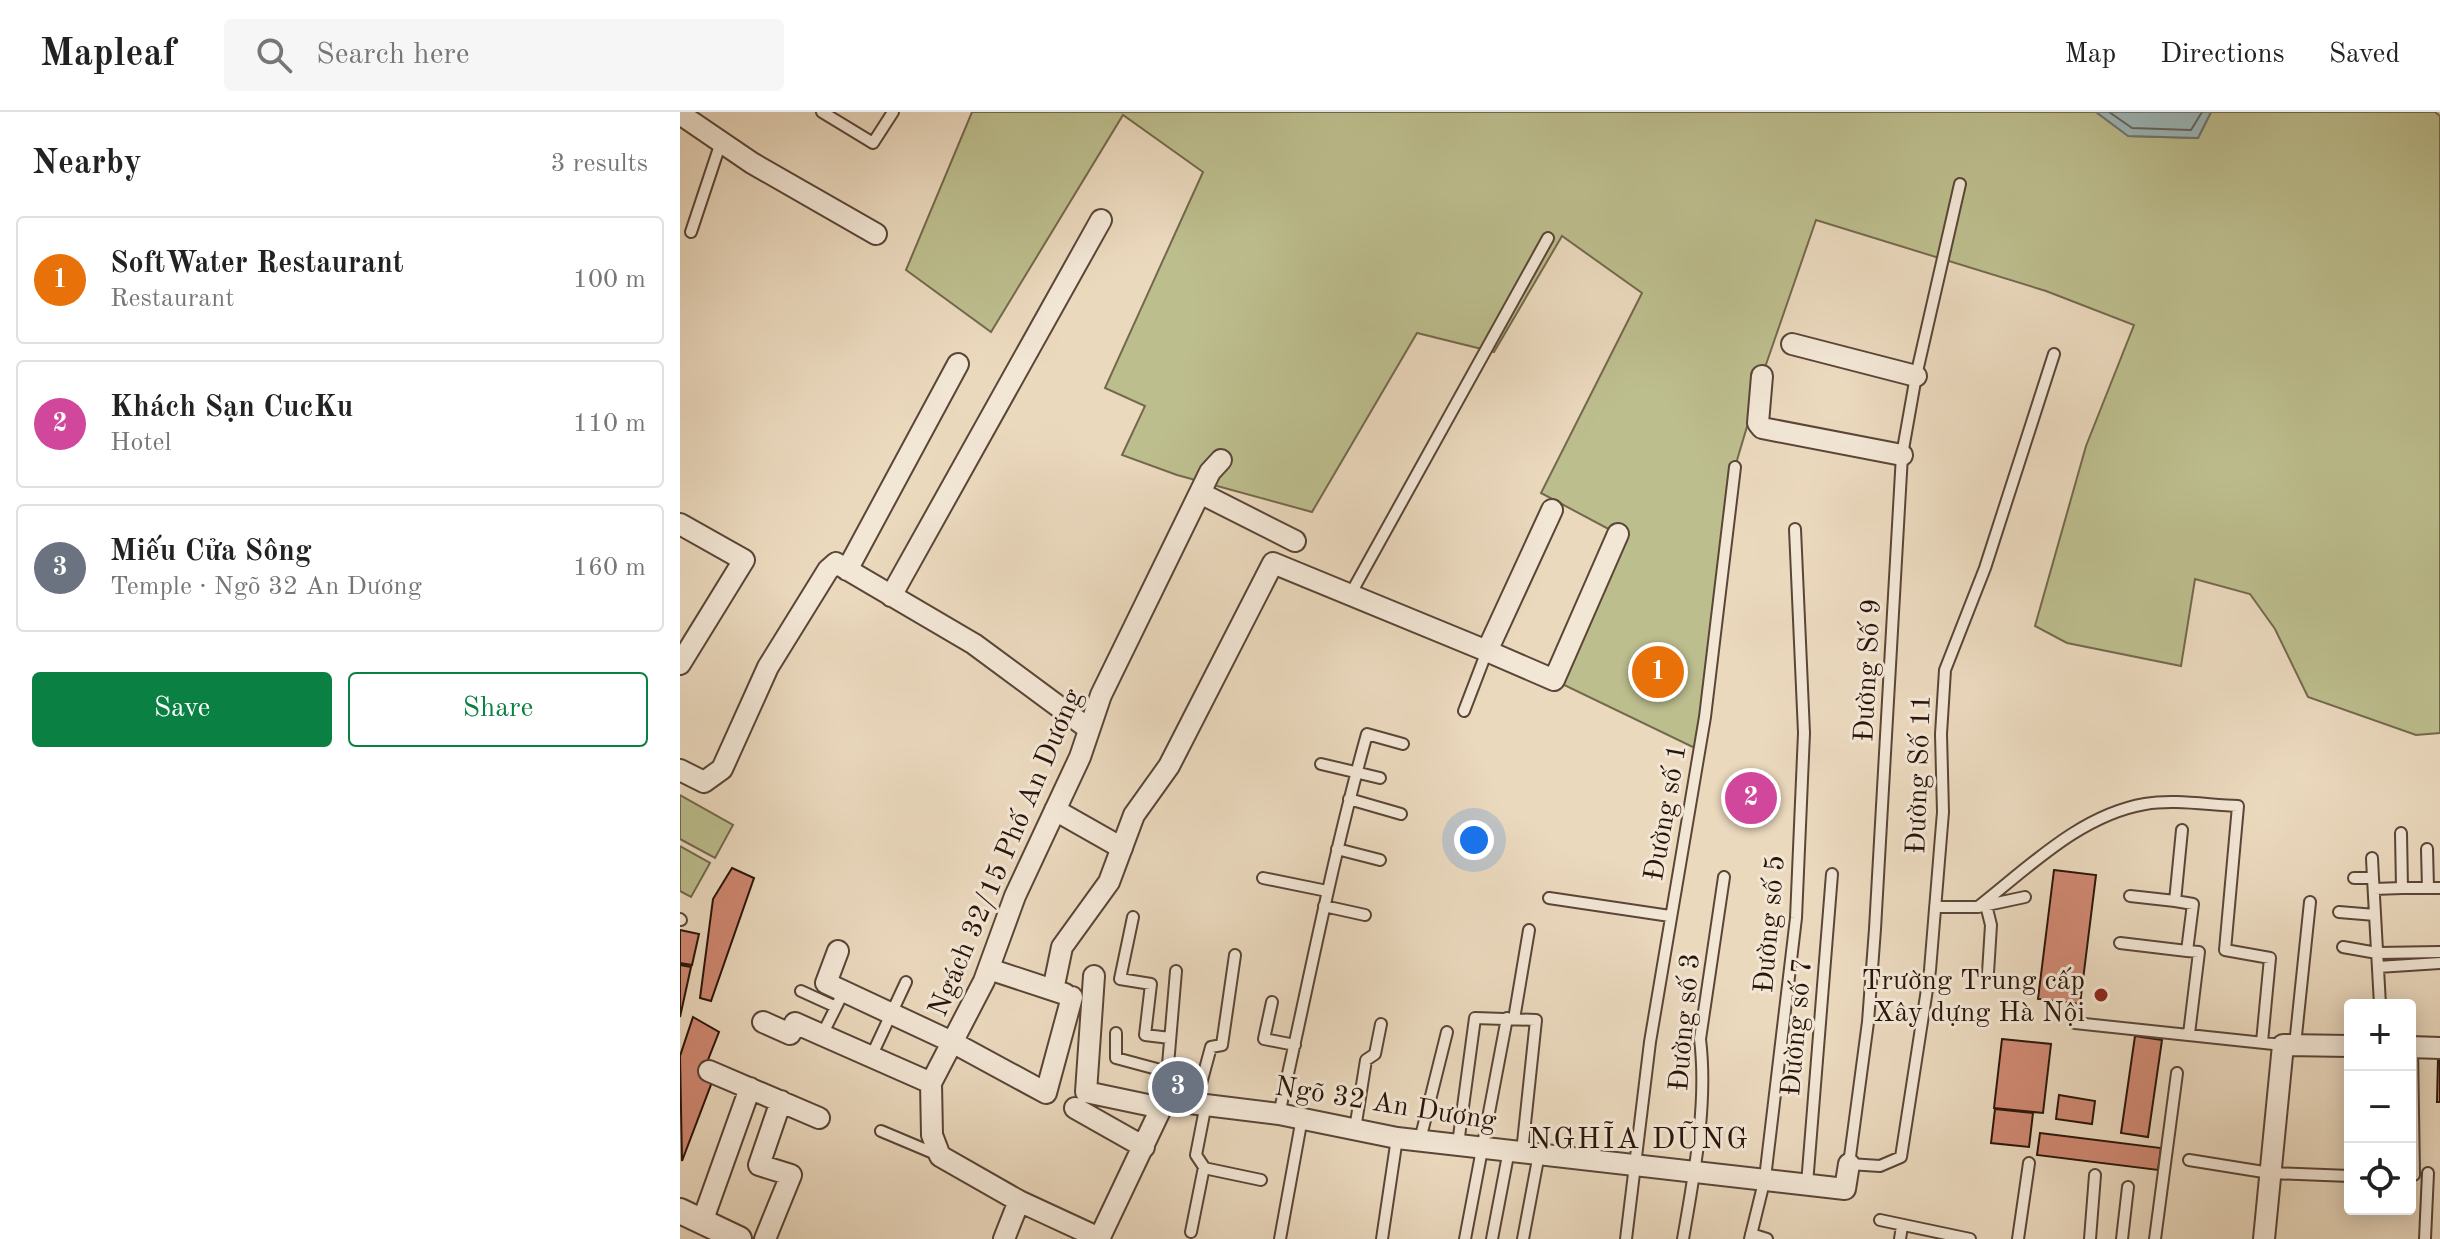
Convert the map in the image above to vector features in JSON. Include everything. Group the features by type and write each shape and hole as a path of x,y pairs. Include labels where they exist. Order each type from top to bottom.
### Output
{"street":[{"path":"680,114 721,142 876,234"},
{"path":"891,596 1101,220"},
{"path":"1792,344 1916,376"},
{"path":"847,570 958,364"},
{"path":"1762,376 1758,423 1762,428 1902,455"},
{"name":"Ngách 32/15 Phố An Dương","path":"940,1156 932,1135 931,1083 989,969 1015,896 1055,810 1101,695 1200,493 1221,460"},
{"path":"1200,493 1295,541"},
{"path":"1487,651 1552,510"},
{"path":"680,524 744,560 680,664"},
{"path":"838,951 826,983 840,999 891,1013 1046,1093 1072,996 1062,947 1109,882 1134,815 1169,766 1273,563 1554,680 1618,534"},
{"path":"680,770 704,782 722,769 768,667 828,570 836,563 974,644 1089,729"},
{"path":"1055,810 1122,848"},
{"path":"989,969 1072,996"},
{"path":"1072,996 1094,976"},
{"name":"Ngõ 32 An Dương","path":"1072,996 1086,1092 1101,1097 1163,1104 1201,1102 1302,1118 1397,1138 1845,1189 1849,1164"},
{"path":"763,1022 790,1034 795,1023 931,1083"},
{"path":"2264,1239 2280,1044 2344,1046"},
{"path":"2416,1047 2440,1048"},
{"path":"709,1071 819,1118"},
{"path":"702,1222 750,1088"},
{"path":"765,1239 791,1175 759,1165 781,1101"},
{"path":"940,1156 1019,1201 1099,1239 1163,1104"},
{"path":"1075,1108 1144,1147"},
{"path":"1004,1239 1019,1201"},
{"path":"680,1211 732,1238"}],"lane":[{"path":"822,112 873,143 893,112"},
{"path":"691,232 721,142"},
{"name":"Đường Số 9","path":"1849,1164 1868,1022 1875,929 1902,455 1916,376 1960,184"},
{"path":"1350,595 1548,238"},
{"name":"Đường Số 11","path":"1849,1164 1880,1166 1901,1157 1928,986 1943,812 1941,734 1945,670 1985,568 2054,354"},
{"name":"Đường số 1","path":"1626,1239 1650,1042 1705,717 1735,467"},
{"name":"Đường số 5","path":"1750,1236 1765,1178 1796,918 1804,733 1795,529"},
{"path":"1464,711 1487,651"},
{"path":"1279,1114 1327,891 1367,734 1403,744"},
{"path":"1321,764 1380,778"},
{"path":"1349,799 1401,814"},
{"path":"1982,906 2084,827 2116,810 2149,803 2238,806 2225,950 2270,958 2280,1044"},
{"path":"2175,901 2182,830"},
{"path":"2401,833 2402,888"},
{"path":"1337,849 1380,860"},
{"path":"2427,849 2428,888"},
{"path":"2372,858 2380,999"},
{"name":"Đường số 7","path":"1807,1184 1832,874"},
{"name":"Đường số 3","path":"1683,1239 1694,1173 1703,1065 1700,1039 1724,877"},
{"path":"1263,878 1327,891"},
{"path":"2354,878 2402,888 2440,888"},
{"path":"2130,896 2193,904 2187,951"},
{"path":"1935,907 1982,906 2025,897"},
{"path":"1549,898 1670,916"},
{"path":"2280,1044 2310,902"},
{"path":"1324,906 1365,915"},
{"path":"1982,906 1991,925 1988,973"},
{"path":"2339,912 2375,915"},
{"path":"1133,917 1120,979 1151,984 1145,1035 1170,1038"},
{"path":"1465,1239 1481,1147 1529,930"},
{"path":"2120,943 2199,952 2184,1034"},
{"path":"2343,947 2377,953 2440,952"},
{"path":"1191,1232 1204,1168 1196,1155 1201,1102 1211,1047 1222,1045 1235,955"},
{"path":"2378,967 2440,963"},
{"path":"1163,1104 1176,971"},
{"path":"871,1057 906,982"},
{"path":"801,991 840,999 822,1035"},
{"path":"1272,1002 1264,1039 1295,1045"},
{"path":"1458,1144 1475,1018 1536,1020 1523,1152 1523,1239"},
{"path":"2075,1023 2280,1044"},
{"path":"1355,1129 1366,1060 1375,1054 1381,1024"},
{"path":"1420,1140 1447,1032"},
{"path":"1116,1033 1116,1058 1168,1072"},
{"path":"2411,1071 2412,1143"},
{"path":"2155,1239 2177,1073"},
{"path":"1280,1239 1302,1118"},
{"path":"881,1131 940,1156"},
{"path":"1382,1239 1397,1138"},
{"path":"1492,1239 1523,1152"},
{"path":"2189,1160 2270,1173 2344,1176"},
{"path":"2018,1239 2029,1163"},
{"path":"1204,1168 1261,1180"},
{"path":"2425,1239 2434,1173"},
{"path":"2090,1239 2095,1175"},
{"path":"2122,1239 2128,1187"},
{"path":"1880,1220 1937,1236 1970,1239"},
{"path":"1900,1239 1902,1226"},
{"path":"1750,1236 1767,1239"}],"green space":[{"path":"972,112 2096,112 2129,136 2198,138 2211,112 2435,112 2440,116 2440,733 2416,735 2308,697 2275,629 2250,594 2195,579 2181,666 2067,643 2035,626 2086,446 2134,325 2046,291 1816,220 1762,376 1735,467 1699,750 1560,683 1618,534 1541,493 1642,293 1562,236 1494,352 1417,333 1312,512 1177,475 1122,455 1145,406 1105,388 1203,172 1123,115 991,332 906,270"},
{"path":"680,795 733,825 715,858 680,839"},
{"path":"680,846 710,863 691,897 680,891"}],"water":[{"path":"2096,112 2211,112 2198,138 2128,136"}],"building":[{"path":"732,868 754,878 711,1001 700,998 713,899"},
{"path":"2054,870 2096,875 2080,1004 2038,999"},
{"path":"680,930 699,934 692,965 680,963"},
{"path":"680,965 691,967 680,1017"},
{"path":"693,1017 719,1032 704,1070 715,1074 682,1161 680,1056"},
{"path":"2135,1036 2162,1040 2148,1137 2121,1133"},
{"path":"2002,1039 2051,1044 2043,1113 1994,1108"},
{"path":"2440,1059 2440,1102 2437,1102"},
{"path":"2059,1095 2095,1101 2092,1124 2056,1119"},
{"path":"1995,1109 2033,1113 2029,1147 1991,1143"},
{"path":"2040,1133 2161,1148 2158,1170 2037,1155"}],"place":[{"name":"SoftWater Restaurant","path":"1658,672"},
{"name":"Khách Sạn CucKu","path":"1751,798"},
{"name":"Trường Trung cấp Xây dựng Hà Nội","path":"2101,995"},
{"name":"Miếu Cửa Sông","path":"1178,1087"}],"district":[{"name":"NGHĨA DŨNG","path":"1639,1138"}]}
